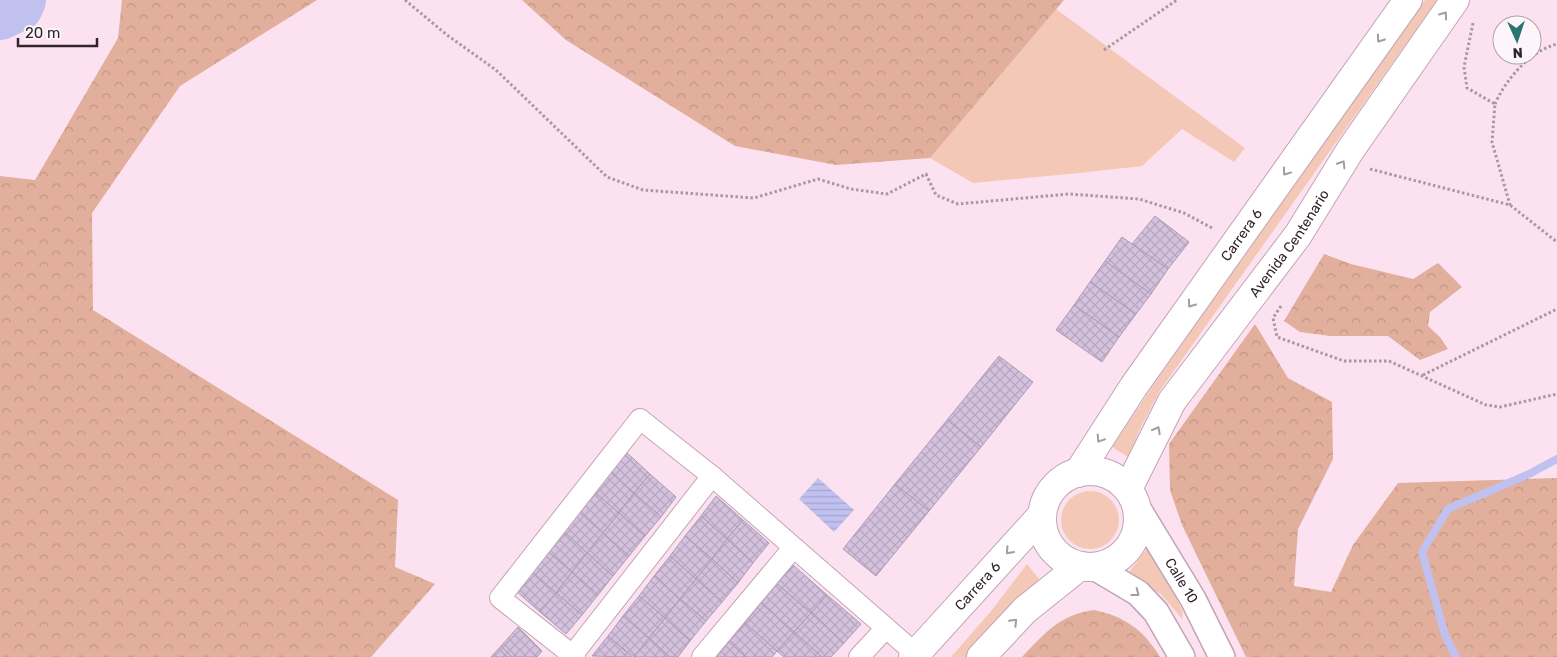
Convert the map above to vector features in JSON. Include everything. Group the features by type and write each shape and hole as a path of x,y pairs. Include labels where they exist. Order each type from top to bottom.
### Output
{"main road":[{"name":"Carrera 6","path":"1078,473 1134,386 1408,0"},
{"name":"Avenida Centenario","path":"1132,498 1172,401 1298,235 1352,149 1454,0"},
{"path":"1092,471 1105,474 1132,498 1138,521 1136,534 1130,547 1120,557 1108,564 1087,566 1067,561 1052,547 1043,528 1042,514 1046,500 1064,478 1078,473 1092,471"},
{"name":"Carrera 6","path":"915,656 1042,514"},
{"path":"981,657 1025,610 1087,566"}],"street":[{"path":"712,476 573,656 500,598 640,419 712,476 886,628 915,656"},
{"name":"Calle 10","path":"1132,498 1193,599 1222,657"},
{"path":"702,657 793,548"},
{"path":"1087,566 1138,593 1156,612 1182,657"},
{"path":"859,657 886,628"}],"path":[{"path":"405,0 447,35 496,70 607,177 643,190 754,198 818,179 851,189 887,194 926,174 936,195 958,204 1069,194 1139,199 1184,213 1218,231 1235,244"},
{"path":"1104,50 1177,0"},
{"path":"1474,19 1464,68 1467,88 1495,104"},
{"path":"1510,205 1492,142 1495,104 1502,89 1528,60 1557,44"},
{"path":"1352,149 1366,168 1510,205 1557,242"},
{"path":"1285,299 1273,318 1277,337 1344,361 1389,361 1486,405 1500,406 1557,394"},
{"path":"1423,376 1557,309"}],"shaded area":[{"path":"1425,0 1437,0 1159,392 1138,433 1130,458 1112,447 1159,377"},
{"path":"1056,9 1245,148 1234,162 1182,129 1142,166 973,183 930,158"},
{"path":"1084,491 1096,491 1111,499 1119,514 1119,526 1111,541 1096,549 1084,549 1069,541 1061,526 1061,514 1069,499"},
{"path":"1150,545 1183,612 1182,619 1161,594 1127,575"},
{"path":"1027,564 1043,584 1000,618 966,657 951,657 992,610"}],"green space":[{"path":"122,0 317,0 180,86 92,213 93,310 398,500 395,567 435,584 371,657 0,657 0,176 35,180 118,38"},
{"path":"522,0 1064,0 930,158 836,165 735,146 566,40"},
{"path":"1324,254 1351,264 1413,279 1438,263 1462,287 1430,312 1428,326 1440,337 1448,349 1420,360 1388,336 1330,336 1300,332 1284,321"},
{"path":"1255,324 1288,378 1332,402 1333,459 1298,529 1294,586 1331,592 1353,545 1398,483 1557,478 1557,657 1246,657 1182,525 1170,490 1169,444"},
{"path":"1094,610 1124,620 1147,639 1160,657 1022,657 1054,626 1071,616"}],"water":[{"path":"818,478 854,510 834,532 799,499"}],"building":[{"path":"1155,216 1189,242 1168,269 1132,244"},
{"path":"1122,237 1168,269 1151,294 1105,261"},
{"path":"1105,261 1151,294 1136,314 1090,282"},
{"path":"1090,282 1136,314 1119,337 1074,305"},
{"path":"1074,305 1119,337 1102,362 1056,330"},
{"path":"999,356 1033,382 981,447 947,420"},
{"path":"947,420 981,447 929,511 895,484"},
{"path":"624,450 650,474 634,493 608,470"},
{"path":"608,470 634,493 619,513 592,490"},
{"path":"650,474 676,497 661,517 634,493"},
{"path":"895,484 929,511 876,576 843,549"},
{"path":"592,490 619,513 603,533 577,510"},
{"path":"634,493 661,517 645,536 619,513"},
{"path":"716,496 743,520 727,539 701,516"},
{"path":"577,510 603,533 587,553 562,530"},
{"path":"619,513 645,536 629,556 603,533"},
{"path":"701,516 727,539 712,559 685,536"},
{"path":"743,520 769,543 753,563 727,539"},
{"path":"562,530 587,553 572,572 546,550"},
{"path":"603,533 629,556 613,576 587,553"},
{"path":"685,536 712,559 696,579 670,556"},
{"path":"727,539 753,563 738,583 712,559"},
{"path":"546,550 572,572 556,593 530,570"},
{"path":"587,553 613,576 598,595 572,572"},
{"path":"670,556 696,579 680,599 654,576"},
{"path":"712,559 738,583 722,602 696,579"},
{"path":"793,565 827,595 811,613 777,584"},
{"path":"530,570 556,593 540,612 515,590"},
{"path":"572,572 598,595 582,615 556,593"},
{"path":"654,576 680,599 665,618 639,596"},
{"path":"696,579 722,602 706,621 680,599"},
{"path":"777,584 811,613 794,632 761,603"},
{"path":"556,593 582,615 566,634 540,612"},
{"path":"827,595 861,624 844,643 811,613"},
{"path":"639,596 665,618 649,638 623,616"},
{"path":"680,599 706,621 690,641 665,618"},
{"path":"761,603 794,632 777,651 745,623"},
{"path":"811,613 844,643 831,657 822,657 794,632"},
{"path":"623,616 649,638 634,657 608,636"},
{"path":"665,618 690,641 678,657 670,657 649,638"},
{"path":"745,623 777,651 772,657 746,657 729,642"},
{"path":"518,627 542,651 537,657 512,657 501,646"},
{"path":"794,632 822,657 784,657 777,651"},
{"path":"608,636 632,657 592,656"},
{"path":"649,638 670,657 634,657"},
{"path":"729,642 746,657 717,657"},
{"path":"501,646 512,657 491,657"}],"waterway":[{"path":"0,16 19,7 22,0"},
{"path":"1456,657 1445,635 1422,552 1448,509 1529,474 1557,459"}]}
